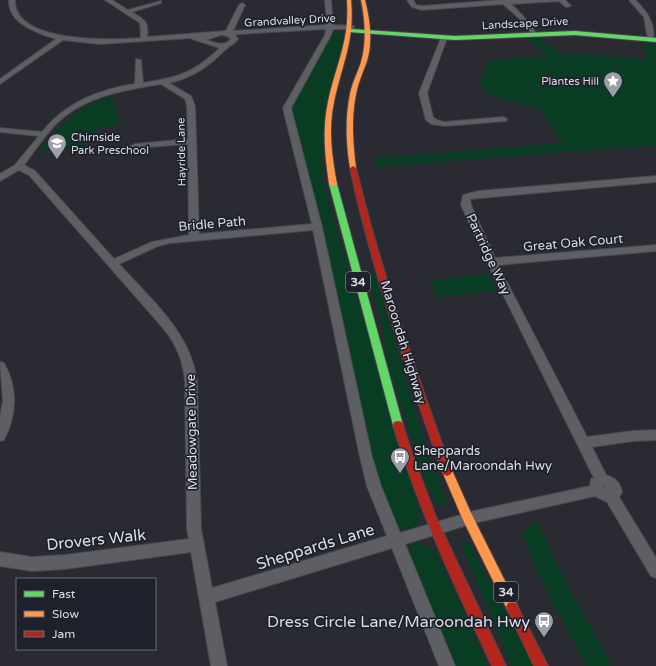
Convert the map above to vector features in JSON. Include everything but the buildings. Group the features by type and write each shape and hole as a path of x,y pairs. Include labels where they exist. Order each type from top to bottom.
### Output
{"main road":[{"name":"Maroondah Highway","path":"349,0 352,26 349,45 331,102 328,146 333,186 354,270 405,451 435,529 499,666"},
{"name":"Maroondah Highway","path":"363,0 368,33 364,57 353,93 349,144 356,186 431,430 469,519 542,666"},
{"name":"Landscape Drive","path":"352,26 368,33 391,33 444,38 588,33 654,40"},
{"path":"354,270 381,268"}],"street":[{"path":"12,0 15,13 26,24 45,32 63,37 100,41 211,35"},
{"path":"108,0 144,24 144,39"},
{"path":"328,0 330,29 325,42 287,108 317,227 366,458 374,486 447,666"},
{"path":"410,0 414,6 422,8 557,0"},
{"path":"444,0 449,7"},
{"path":"561,0 568,6"},
{"path":"632,0 647,14 651,21 654,40"},
{"path":"127,12 159,2"},
{"path":"503,2 520,17 534,34"},
{"path":"0,178 18,167 43,134 61,116 77,105 106,92 190,74 204,67 228,44 234,20 242,5"},
{"path":"330,29 352,26"},
{"name":"Grandvalley Drive","path":"211,35 231,36 263,34 352,26"},
{"path":"206,42 206,38 211,35"},
{"path":"0,82 63,37"},
{"path":"172,37 193,38 214,46 228,44"},
{"path":"444,38 423,93 431,124 503,120"},
{"path":"211,60 214,46"},
{"path":"138,60 139,84"},
{"name":"Hayride Lane","path":"162,81 184,95 190,102 194,237"},
{"path":"0,130 43,134"},
{"path":"135,146 192,141"},
{"name":"Meadowgate Drive","path":"18,167 24,168 32,173 179,338 186,351 190,366 191,382 192,514 196,544 219,666"},
{"name":"Partridge Way","path":"599,485 584,443 492,262 466,205 466,197 479,194 656,180"},
{"name":"Bridle Path","path":"113,263 155,244 194,237 317,227"},
{"name":"Great Oak Court","path":"492,262 656,248"},
{"path":"0,366 7,379 9,400 0,436"},
{"path":"584,443 633,436 656,435"},
{"path":"599,485 608,481 613,485 615,492 611,496 656,571"},
{"name":"Sheppards Lane","path":"206,597 469,519 599,485"},
{"name":"Drovers Walk","path":"0,559 32,564 65,562 186,547 196,544"}],"green space":[{"path":"340,32 345,35 322,158 324,184 420,515 419,523 410,530 403,530 395,524 375,474 291,111 291,104 330,36 332,33"},
{"path":"538,38 562,55 583,53 647,60 644,42 656,44 656,145 377,167 375,158 563,143 537,107 490,96 480,85 487,61 539,56 551,59 529,39"},
{"path":"112,95 120,124 98,129 82,149 39,151 55,132 71,117 89,105"},
{"path":"373,274 377,281 427,450 448,502 438,505 424,478 389,366 382,326 369,282 369,275"},
{"path":"489,274 496,291 436,297 430,280"},
{"path":"536,519 570,590 612,666 587,666 549,596 522,535"},
{"path":"463,538 470,544 534,666 511,666 495,624 464,554 461,541"},
{"path":"419,542 428,546 436,553 488,666 453,666 410,559 409,551 413,544"}],"traffic: fast":[{"path":"351,31 455,38 575,33 656,40"},
{"path":"333,184 398,425"}],"traffic: slow":[{"path":"333,184 329,153 328,122 334,88 348,40 350,27 349,0"},
{"path":"353,168 350,140 350,112 356,82 366,53 367,23 363,0"},
{"path":"447,471 467,516 512,607"}],"traffic: jam":[{"path":"353,168 363,212 412,373 447,471"},
{"path":"398,425 407,456 430,517 499,666"},
{"path":"512,607 541,666"}],"place":[{"name":"Plantes Hill","path":"613,98"},
{"name":"Chirnside Park Preschool","path":"57,160"},
{"name":"Sheppards Lane/Maroondah Hwy","path":"400,474"},
{"name":"Dress Circle Lane/Maroondah Hwy","path":"544,638"}]}
